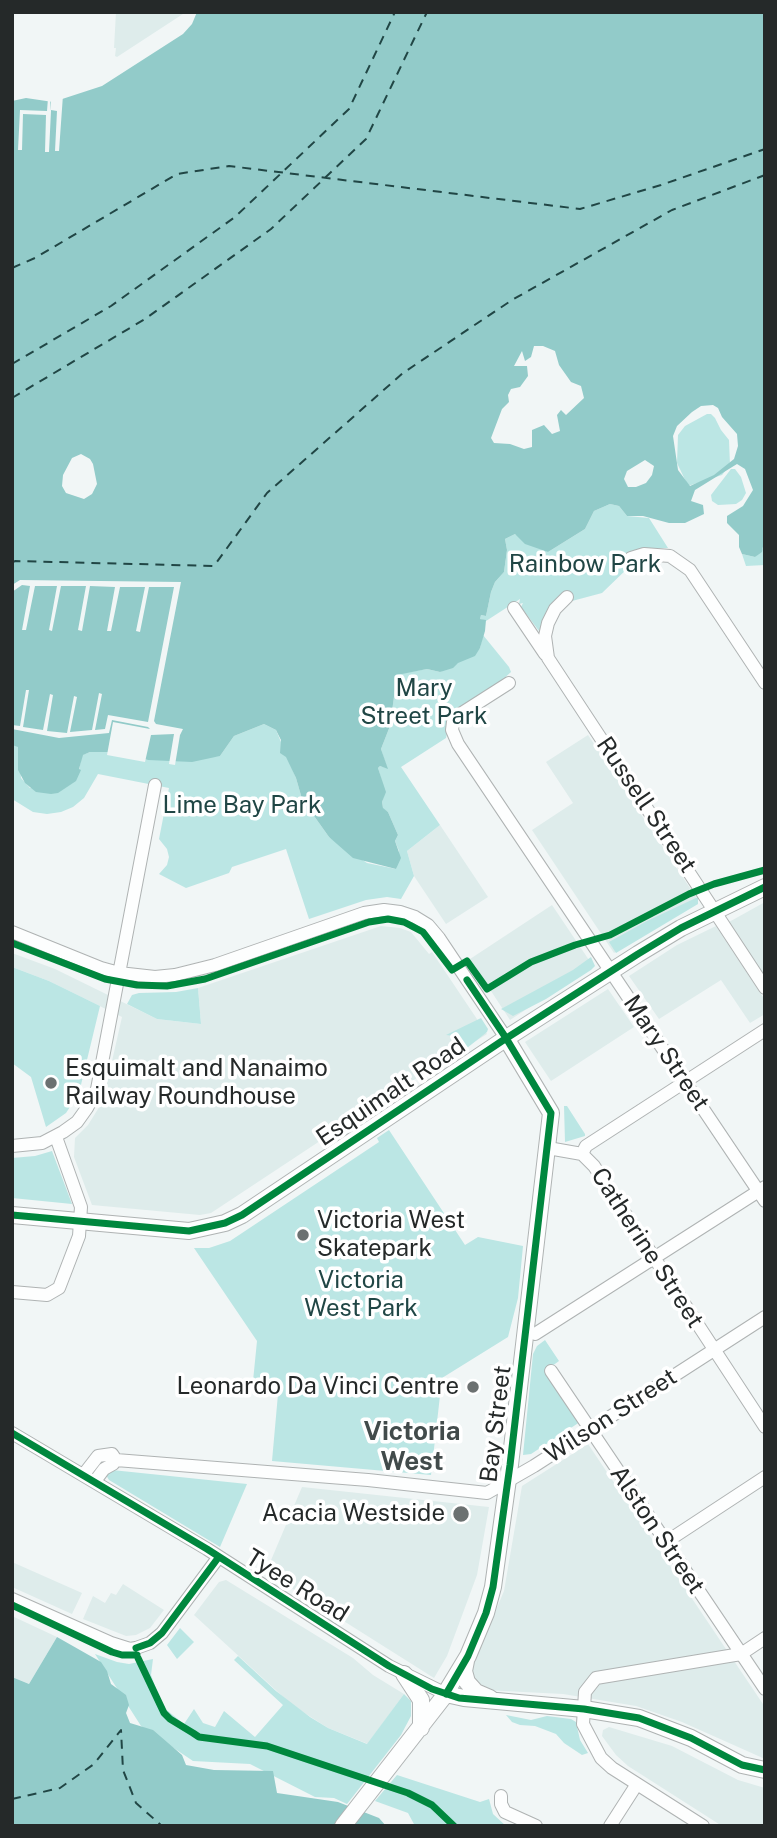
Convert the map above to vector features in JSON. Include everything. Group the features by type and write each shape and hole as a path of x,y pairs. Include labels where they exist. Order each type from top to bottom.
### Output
{"main road":[{"name":"Esquimalt Road","path":"12,1215 189,1231 225,1223 243,1215 506,1038 611,971 681,928 765,887"},
{"path":"506,1038 551,1113 548,1148"},
{"name":"Bay Street","path":"343,1826 446,1694 468,1656 486,1613 493,1587 508,1482 548,1148"},
{"path":"468,1656 464,1671 467,1682 476,1692 499,1702"},
{"path":"404,1674 421,1700 421,1728"},
{"name":"Tyee Road","path":"446,1694 499,1702 584,1709 639,1718 691,1738 742,1765 765,1770"}],"street":[{"path":"631,558 645,554 670,556 690,570 765,683"},
{"path":"548,659 545,636 548,623 555,609 567,597"},
{"name":"Russell Street","path":"514,608 765,988"},
{"name":"Mary Street","path":"509,683 462,713 453,722 452,730 458,744 763,1193"},
{"path":"12,1146 29,1146 56,1137 77,1122 97,1089 155,785"},
{"path":"12,932 119,973 155,977 194,971 364,913 392,911 415,917 428,925 506,1038"},
{"path":"582,1154 586,1146 765,1030"},
{"path":"12,1292 47,1295 60,1287 79,1236 81,1207 56,1137"},
{"name":"Catherine Street","path":"548,1148 582,1154 594,1166 765,1427"},
{"path":"535,1334 763,1193"},
{"name":"Wilson Street","path":"89,1478 99,1457 112,1454 116,1460 368,1480 487,1493 765,1317"},
{"name":"Alston Street","path":"551,1371 765,1689"},
{"name":"Tyee Road","path":"12,1433 404,1674 446,1694"},
{"path":"666,1542 765,1477"},
{"path":"12,1599 111,1643 130,1649 136,1648 150,1643 162,1633 218,1558"},
{"path":"703,1826 612,1768 595,1750 583,1724 585,1692 596,1678 741,1654 765,1638"},
{"path":"610,1826 637,1784"},
{"path":"501,1796 505,1812 536,1826"}],"shaded area":[{"path":"116,12 186,12 117,57 114,48"},
{"path":"197,12 765,12 765,536 762,552 755,557 742,554 739,535 727,523 727,516 743,506 753,490 745,469 737,464 695,490 691,501 703,505 704,514 685,523 627,516 619,506 610,504 594,511 585,529 548,552 525,544 515,534 505,539 507,550 504,572 495,582 486,616 481,615 480,619 486,620 485,631 475,656 440,672 427,669 397,675 390,726 381,749 388,769 380,766 378,768 386,792 383,808 388,812 398,835 395,841 401,858 396,869 353,858 329,837 302,799 286,757 280,753 281,740 276,730 264,724 234,736 220,756 192,762 148,760 114,752 90,752 83,755 76,781 58,793 36,792 25,783 18,770 18,747 12,745 12,101 26,98 53,102 102,86 183,34 192,24","holes":["534,346 555,351 559,365 571,382 581,386 584,398 566,415 561,410 557,415 560,431 552,434 544,425 532,430 532,447 524,449 510,444 494,443 491,438 502,409 509,402 511,389 520,387 528,376 527,366 514,366 522,351 525,361 531,357","713,405 718,408 737,434 738,446 734,459 714,475 690,486 678,470 673,436 677,426 701,406","81,454 93,464 97,484 92,494 84,499 66,493 62,486 63,475 72,458","645,460 654,466 646,483 636,487 628,487 624,479 627,471"]},
{"path":"588,735 698,900 614,953 532,830 573,803 546,762"},
{"path":"440,825 488,897 446,924 414,876 407,851"},
{"path":"765,902 765,974 764,975 729,922"},
{"path":"552,905 593,966 510,1020 470,959"},
{"path":"381,926 411,932 429,954 432,952 487,1034 211,1213 200,1215 92,1205 74,1157 75,1138 88,1125 103,1101 122,1017 49,981 12,967 12,953 55,969 157,1019 201,1024 198,988"},
{"path":"716,926 765,1000 765,1014 750,1023 721,980 659,1019 629,976 677,945"},
{"path":"608,989 634,1027 551,1081 525,1042"},
{"path":"588,1444 765,1707 765,1759 682,1722 636,1706 563,1694 484,1690 469,1674 504,1591 522,1486"},
{"path":"302,1487 489,1507 477,1575 447,1656 434,1678 266,1572"},
{"path":"12,1562 82,1593 72,1614 12,1587"},
{"path":"226,1580 353,1658 373,1675 404,1694 368,1744 328,1728 292,1705 194,1615 219,1582"},
{"path":"123,1584 164,1610 150,1628 136,1635 126,1636 83,1619 93,1596 105,1603 111,1593 116,1595"},
{"path":"12,1616 57,1637 29,1684 12,1677"},
{"path":"57,1637 101,1662 111,1684 126,1695 129,1705 126,1713 130,1723 153,1730 182,1755 186,1765 214,1770 273,1771 277,1793 338,1802 379,1818 386,1826 12,1826 12,1677 29,1684"},
{"path":"609,1727 672,1746 738,1780 765,1788 765,1826 722,1826 628,1766 602,1736 603,1730"}],"green space":[{"path":"707,414 715,418 729,440 730,465 722,475 688,486 677,463 678,435 685,426"},
{"path":"731,469 735,469 741,477 746,493 736,504 718,505 712,501 711,495"},
{"name":"Rainbow Park","path":"610,504 619,506 627,516 649,518 668,548 641,549 625,556 630,566 602,593 572,601 566,591 548,610 539,631 521,607 523,603 519,604 520,599 486,621 480,619 481,615 486,616 495,582 504,572 507,550 505,539 515,534 548,552 585,529 594,511"},
{"path":"765,536 765,565 746,566 742,554 755,557 763,548"},
{"path":"483,635 511,672 448,729 446,738 401,767 440,825 407,851 414,876 401,899 387,897 366,900 309,919 286,849 232,867 229,873 186,888 159,874 167,865 169,857 167,849 159,839 169,788 98,774 84,798 61,812 33,812 12,799 12,745 18,746 21,778 30,788 79,770 82,755 90,752 114,752 148,760 220,756 234,736 264,724 276,730 302,799 329,837 367,863 396,869 399,851 395,841 398,835 388,812 383,809 385,792 378,768 387,768 381,749 390,726 397,674 427,669 440,672 480,648"},
{"path":"698,897 698,904 616,953 609,942 647,921"},
{"path":"591,957 595,966 591,970 546,999 513,1016 501,1009 573,970"},
{"path":"12,967 49,981 100,1006 79,1093 66,1113 46,1127 31,1077 12,1063"},
{"path":"198,988 201,1024 157,1019 127,1004 132,995 139,993 176,992"},
{"path":"481,1018 488,1029 487,1032 462,1052 462,1046 456,1046 454,1036 446,1035"},
{"path":"564,1106 567,1106 585,1136 565,1142"},
{"name":"Victoria West Park","path":"389,1130 465,1245 478,1237 523,1246 518,1298 508,1337 442,1378 431,1475 272,1461 278,1394 252,1391 257,1341 194,1248 209,1248 230,1241 379,1142 377,1138"},
{"path":"52,1151 72,1204 12,1198 12,1158"},
{"path":"545,1340 559,1361 548,1369 583,1420 531,1454 523,1455 533,1354 537,1346"},
{"path":"112,1470 247,1484 220,1547 109,1480 106,1475"},
{"path":"180,1628 194,1642 177,1659 167,1645"},
{"path":"95,1654 129,1664 153,1659 151,1675 163,1707 184,1724 194,1709 203,1723 215,1727 224,1711 255,1737 283,1705 234,1660 238,1656 276,1691 310,1717 328,1728 367,1744 404,1694 411,1701 411,1716 401,1735 347,1804 334,1798 315,1797 250,1764 193,1761 141,1726"},
{"path":"506,1715 531,1720 547,1716 571,1719 576,1722 580,1740 588,1753 582,1755 556,1734 535,1726 512,1722"},
{"path":"397,1775 480,1802 489,1799 493,1814 506,1826 415,1826 408,1813 375,1801"}],"pier":[{"path":"63,95 59,151 55,151 57,111 51,110 51,98"},
{"path":"48,98 51,111 49,152 45,152 46,115 23,114 22,150 18,150 20,110 47,111"},
{"path":"20,580 181,582 154,721 156,724 183,729 175,765 169,764 174,734 151,735 145,762 107,755 113,722 150,729 148,727 112,720 109,733 59,738 12,729 12,725 20,726 26,690 29,690 23,727 43,730 50,694 53,695 47,731 67,733 74,696 77,697 70,732 92,730 99,693 102,694 95,730 105,729 108,715 148,722 174,587 149,587 140,632 136,631 145,587 120,587 111,631 107,631 115,587 90,586 82,631 78,630 86,586 61,586 52,631 49,630 57,586 35,586 26,630 22,630 30,586 22,585 12,592 12,585"}],"ferry route":[{"path":"12,364 111,306 235,217 349,109 395,12"},
{"path":"12,398 145,319 271,229 366,139 427,12"},
{"path":"12,268 35,258 177,174 229,166 580,209 661,185 765,149"},
{"path":"12,563 214,566 267,493 403,373 512,300 672,210 765,175"},
{"path":"12,1799 60,1788 94,1764 121,1730 123,1770 136,1803 162,1826"}],"cycle path":[{"path":"12,943 105,979 137,985 167,986 205,979 369,922 388,919 404,922 423,932 452,970 467,961 487,989 531,962 610,935 689,894 765,870"},
{"path":"12,1215 189,1231 225,1223 242,1215 502,1041 638,954 681,928 765,887"},
{"path":"446,1694 468,1656 486,1613 493,1587 551,1113 467,980"},
{"path":"12,1433 207,1549 389,1666 432,1689 459,1698 584,1709 639,1718 691,1738 742,1765 765,1770"},
{"path":"136,1648 150,1643 162,1633 218,1558"},
{"path":"12,1605 112,1652 137,1655"},
{"path":"138,1658 164,1713 199,1737 267,1746 408,1793 432,1805 454,1826"}],"place":[{"name":"Esquimalt and Nanaimo Railway Roundhouse","path":"51,1083"},
{"name":"Victoria West Skatepark","path":"303,1235"},
{"name":"Leonardo Da Vinci Centre","path":"473,1387"},
{"name":"Acacia Westside","path":"461,1514"}],"district":[{"name":"Victoria West","path":"412,1447"}],"park label":[{"name":"Mary Street Park","path":"424,703"},
{"name":"Lime Bay Park","path":"242,806"}]}
